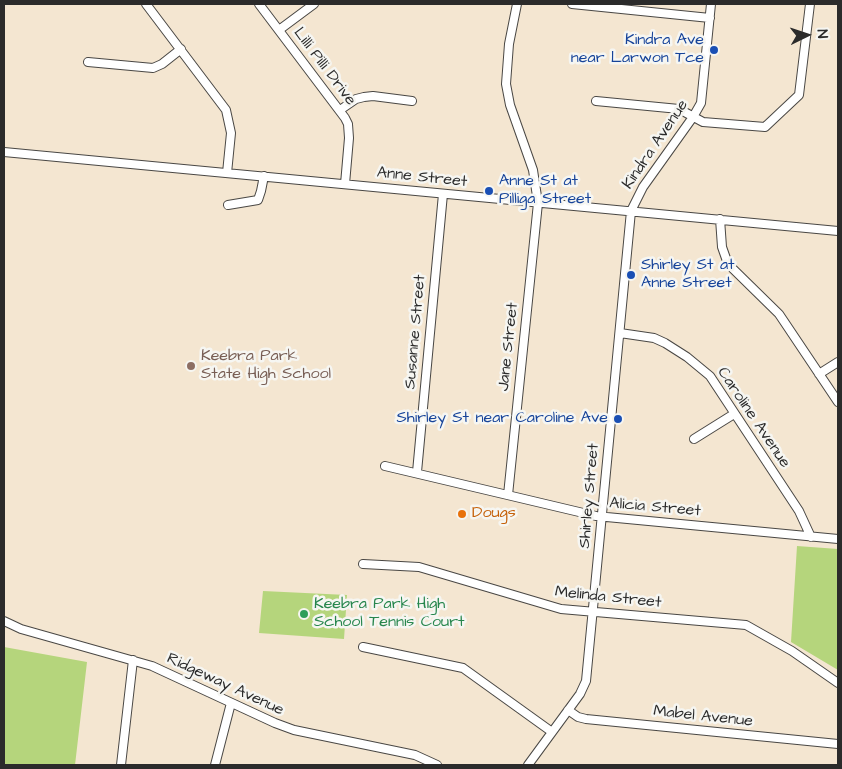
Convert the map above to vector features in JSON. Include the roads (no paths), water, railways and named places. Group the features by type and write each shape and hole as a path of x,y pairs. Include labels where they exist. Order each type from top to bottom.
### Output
{"street":[{"path":"146,4 226,110 231,133 227,173"},
{"name":"Lilli Pilli Drive","path":"259,4 340,110 348,124 345,184"},
{"path":"279,30 314,4"},
{"name":"Jane Street","path":"508,495 538,202 532,170 510,105 506,84 509,44 517,4"},
{"path":"572,4 710,18"},
{"name":"Kindra Avenue","path":"631,211 643,187 693,117 702,97 711,4"},
{"path":"596,102 679,109 703,122 765,127 799,95 810,4"},
{"path":"88,62 153,68 162,64 180,49"},
{"path":"340,110 356,99 364,97 373,96 412,101"},
{"name":"Anne Street","path":"4,152 838,231"},
{"path":"228,205 258,200 262,191 264,176"},
{"name":"Susanne Street","path":"417,472 443,194"},
{"name":"Shirley Street","path":"528,765 580,694 586,681 631,211"},
{"path":"720,219 722,247 728,264 779,314 838,402"},
{"name":"Caroline Avenue","path":"620,333 654,338 687,357 710,376 799,511 812,537"},
{"path":"819,374 838,362"},
{"path":"694,439 734,414"},
{"name":"Alicia Street","path":"385,466 602,517 838,539"},
{"name":"Melinda Street","path":"363,564 419,567 547,605 593,613 746,625 792,651 838,683"},
{"name":"Ridgeway Avenue","path":"4,621 21,629 152,666 294,730 415,755 437,765"},
{"path":"364,647 463,668 552,732"},
{"path":"121,765 133,660"},
{"path":"215,765 231,703"},
{"name":"Mabel Avenue","path":"568,710 578,717 586,719 838,744"}],"place":[{"name":"Kindra Ave near Larwon Tce","path":"714,50"},
{"name":"Anne St at Pilliga Street","path":"489,191"},
{"name":"Shirley St at Anne Street","path":"631,275"},
{"name":"Keebra Park State High School","path":"191,366"},
{"name":"Shirley St near Caroline Ave","path":"618,419"},
{"name":"Dougs","path":"462,514"},
{"name":"Keebra Park High School Tennis Court","path":"304,614"}]}
